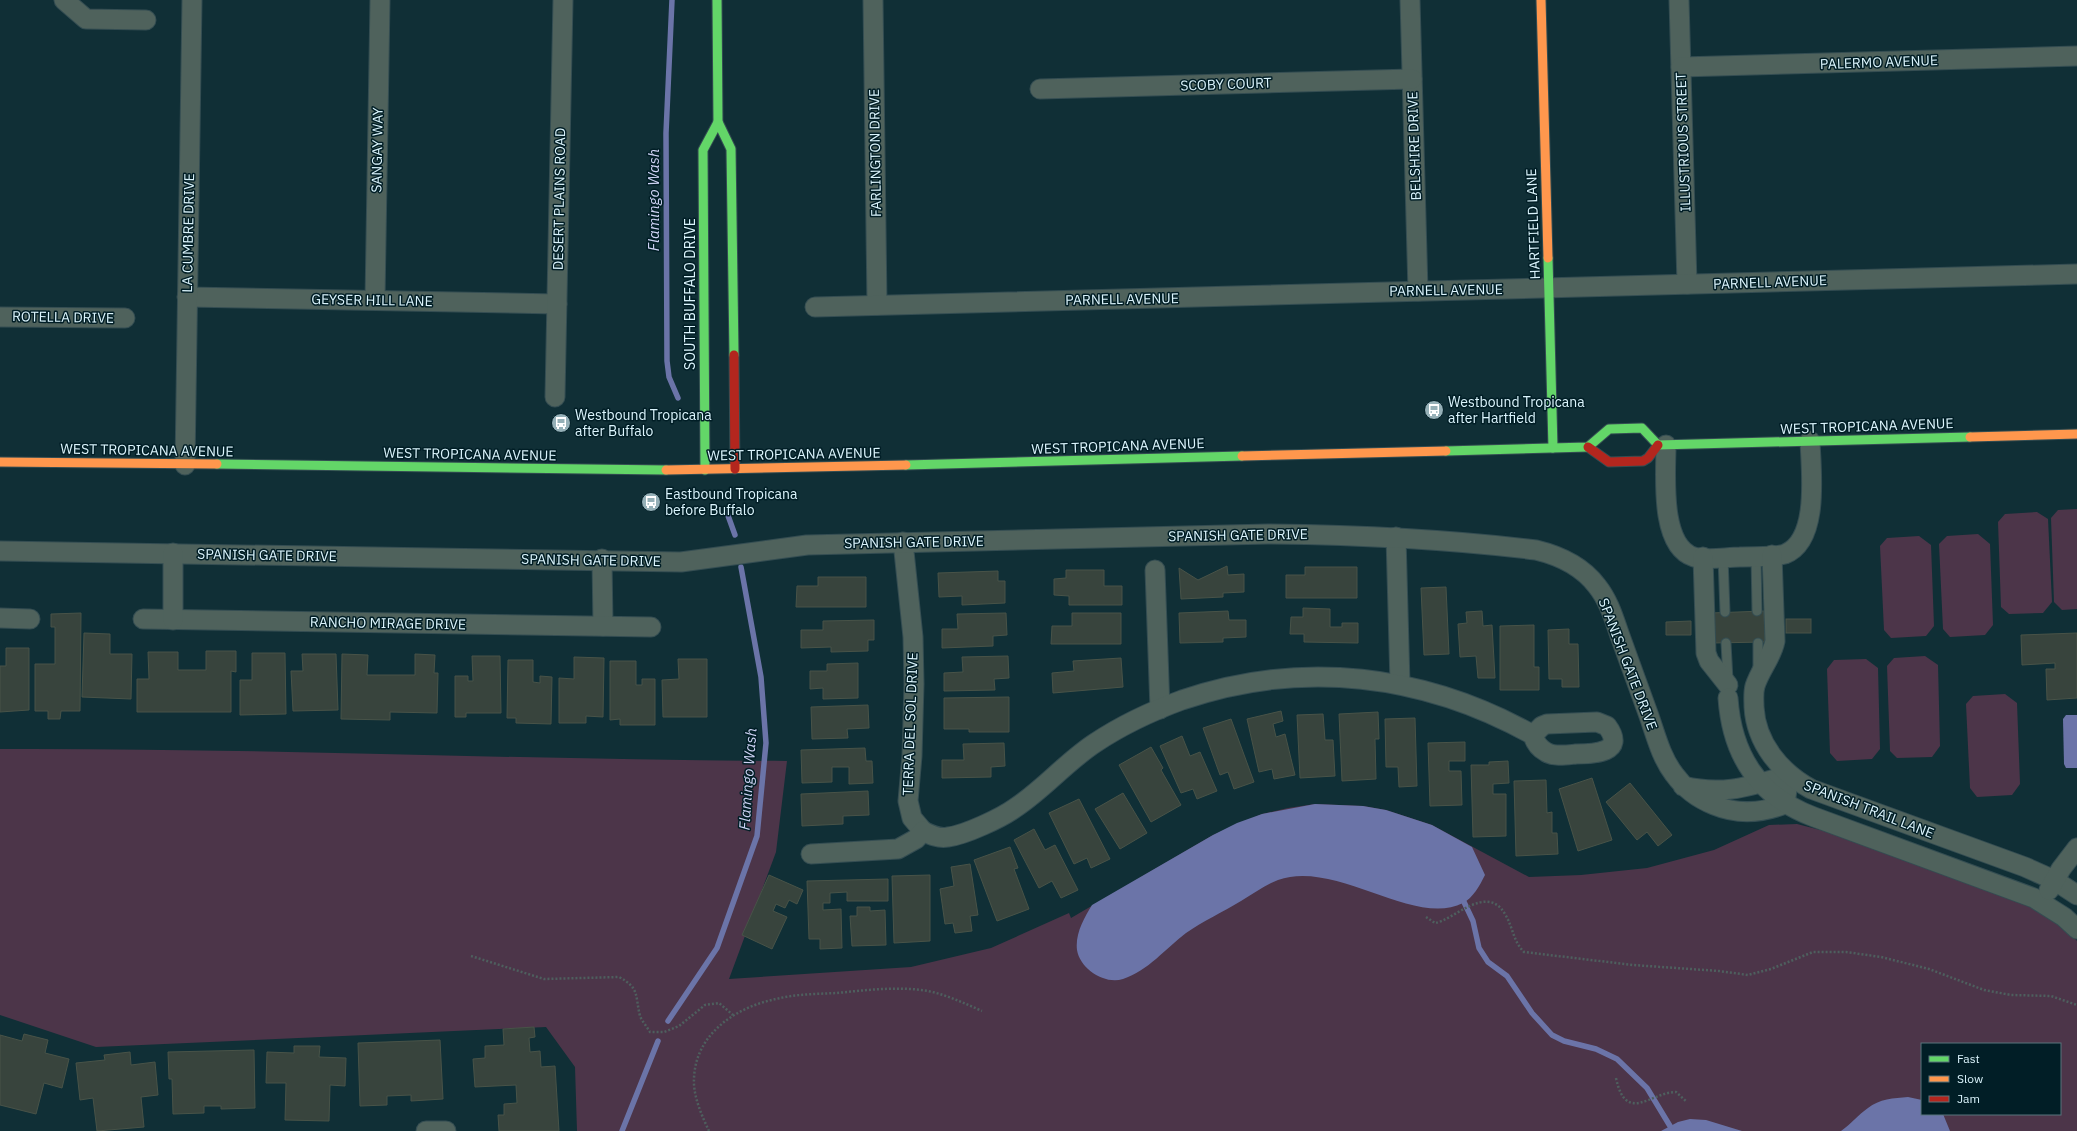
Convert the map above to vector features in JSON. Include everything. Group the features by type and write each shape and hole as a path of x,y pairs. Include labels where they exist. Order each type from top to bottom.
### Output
{"main road":[{"name":"SOUTH BUFFALO DRIVE","path":"717,0 718,122 731,149 735,469"},
{"name":"HARTFIELD LANE","path":"1541,0 1553,448"},
{"name":"SOUTH BUFFALO DRIVE","path":"705,470 703,150 718,122"},
{"path":"1642,428 1662,445 1643,461 1609,462 1588,446 1609,429 1642,428"},
{"name":"WEST TROPICANA AVENUE","path":"1662,445 2077,434"},
{"name":"WEST TROPICANA AVENUE","path":"0,462 705,470 1588,446"}],"street":[{"path":"64,0 86,19 146,20"},
{"name":"LA CUMBRE DRIVE","path":"185,465 192,0"},
{"name":"SANGAY WAY","path":"375,300 380,0"},
{"name":"DESERT PLAINS ROAD","path":"555,397 563,0"},
{"name":"FARLINGTON DRIVE","path":"873,0 877,305"},
{"name":"BELSHIRE DRIVE","path":"1410,0 1418,291"},
{"name":"ILLUSTRIOUS STREET","path":"1679,0 1687,284"},
{"name":"PALERMO AVENUE","path":"1681,67 2077,56"},
{"name":"SCOBY COURT","path":"1040,89 1412,79"},
{"name":"PARNELL AVENUE","path":"815,307 2077,274"},
{"name":"GEYSER HILL LANE","path":"187,297 557,304"},
{"name":"ROTELLA DRIVE","path":"0,317 125,318"},
{"path":"1662,445 1666,506 1671,527 1682,549 1695,557 1703,558 1784,554 1793,549 1801,538 1807,523 1811,502 1810,441"},
{"name":"SPANISH GATE DRIVE","path":"0,551 602,559 681,562 807,545 1268,534 1396,537 1536,550 1565,560 1589,576 1606,598 1661,750 1674,775 1684,786 1706,802 1733,810 1761,811 1785,804"},
{"path":"1396,537 1400,684"},
{"name":"TERRA DEL SOL DRIVE","path":"903,542 913,637 914,684 912,756 908,801 912,818 923,831"},
{"path":"173,553 173,620"},
{"name":"SPANISH TRAIL LANE","path":"1764,556 1775,641 1773,649 1758,677 1754,697 1757,727 1770,754 1789,775 1799,783 1823,794 2025,867 2054,880 2077,895"},
{"path":"1703,558 1704,642 1706,653 1709,661 1728,692"},
{"path":"602,559 604,626"},
{"path":"1155,570 1160,709"},
{"path":"0,618 30,619"},
{"name":"RANCHO MIRAGE DRIVE","path":"143,619 651,627"},
{"path":"811,854 898,849 916,839 923,831 938,837 951,837 1005,814 1026,799 1070,760 1096,742 1124,726 1160,709 1212,691 1274,679 1337,677 1400,684 1461,701 1490,713 1533,735"},
{"name":"SPANISH TRAIL LANE","path":"1728,692 1733,734 1739,751 1760,783 1785,804 1807,815 2016,890 2042,902 2064,917 2077,929"},
{"path":"1684,786 1704,790 1725,791 1749,787 1789,775 1785,804"},
{"path":"2042,902 2054,880 2077,848"},
{"path":"426,1131 446,1131"}],"lane":[{"path":"1757,611 1764,556"},
{"path":"1723,557 1725,612"},
{"path":"1758,642 1758,677"},
{"path":"1726,643 1728,692"}],"path":[{"path":"1426,917 1434,923 1443,922 1459,910 1472,904 1486,902 1497,906 1505,913 1518,946 1524,952 1633,965 1719,971 1748,975 1772,969 1813,952 1846,952 1881,957 1929,969 1984,990 2011,995 2051,996 2077,1005"},
{"path":"472,956 544,979 618,977 629,982 637,993 641,1017 650,1032 664,1032 679,1026 705,1005 719,1003 733,1015"},
{"path":"709,1131 695,1093 695,1068 700,1053 708,1040 724,1022 733,1015 762,1003 788,996 887,989 928,991 960,1001 982,1011"},
{"path":"1616,1078 1618,1089 1625,1099 1633,1103 1646,1103 1668,1092 1676,1092 1687,1102"}],"shaded area":[{"path":"2077,509 2077,609 2062,610 2054,602 2051,518 2058,510"},
{"path":"2037,512 2048,519 2052,602 2043,613 2009,614 2001,607 1998,522 2005,514"},
{"path":"1978,534 1990,544 1993,625 1985,635 1950,637 1943,629 1939,544 1947,536"},
{"path":"1919,536 1931,545 1934,626 1926,636 1891,638 1884,630 1880,546 1887,538"},
{"path":"1925,656 1938,665 1940,746 1932,757 1897,758 1890,751 1887,666 1894,658"},
{"path":"1866,659 1878,668 1880,749 1872,759 1837,761 1830,753 1827,669 1834,660"},
{"path":"2005,694 2017,703 2020,784 2012,795 1977,797 1970,788 1966,704 1973,696"},
{"path":"0,749 197,750 590,759 787,761 776,852 729,979 911,967 991,948 1069,913 1071,918 1213,835 1262,814 1315,804 1363,806 1386,810 1432,825 1529,877 1581,875 1647,868 1714,850 1769,825 1797,824 1836,834 2037,909 2070,933 2077,941 2077,1131 577,1131 575,1067 546,1027 96,1047 0,1015"}],"water":[{"path":"2066,715 2077,715 2077,768 2066,768 2064,764 2063,719"},
{"path":"1315,804 1363,806 1386,810 1432,825 1472,847 1485,875 1476,891 1467,901 1443,908 1422,907 1398,901 1324,878 1301,876 1278,880 1186,933 1141,971 1123,979 1109,980 1094,974 1079,957 1077,950 1077,938 1083,921 1092,905 1213,835 1237,823 1262,814"},
{"path":"1908,1097 1921,1100 1921,1115 1943,1115 1950,1131 1841,1131 1872,1105 1892,1099"},
{"path":"1690,1119 1706,1120 1742,1131 1661,1131 1678,1122"}],"building":[{"path":"1227,566 1228,575 1244,574 1244,592 1223,593 1223,597 1181,599 1179,568 1198,580"},
{"path":"1305,567 1357,567 1357,598 1286,598 1286,575 1305,575"},
{"path":"1066,570 1104,570 1104,586 1122,586 1122,605 1069,605 1069,596 1054,595 1054,579 1066,578"},
{"path":"998,571 998,581 1005,581 1005,603 962,605 962,596 939,597 938,573"},
{"path":"818,577 866,577 866,607 796,607 797,586 818,586"},
{"path":"1446,587 1449,654 1424,655 1421,588"},
{"path":"1303,608 1330,609 1330,627 1342,627 1342,623 1358,623 1358,643 1304,642 1304,634 1290,634 1291,617 1303,617"},
{"path":"1228,611 1229,620 1246,620 1246,637 1223,638 1223,642 1180,643 1179,613"},
{"path":"1482,611 1483,626 1492,625 1495,678 1478,678 1476,656 1460,657 1458,624 1467,623 1466,612"},
{"path":"1764,611 1765,642 1712,643 1711,613"},
{"path":"81,613 80,711 61,711 60,719 48,719 48,711 35,711 35,664 55,664 55,627 51,627 51,614"},
{"path":"1006,613 1007,635 993,636 993,646 942,648 942,629 958,629 957,614"},
{"path":"1072,613 1121,613 1121,644 1051,644 1052,626 1072,626"},
{"path":"1786,619 1811,619 1811,633 1786,633"},
{"path":"874,620 874,640 868,640 868,651 831,652 831,647 801,648 801,630 823,630 823,621"},
{"path":"1691,621 1691,635 1666,635 1666,622"},
{"path":"1534,625 1534,667 1539,667 1539,690 1500,690 1500,626"},
{"path":"1569,629 1569,644 1578,644 1579,687 1562,687 1562,679 1549,679 1548,630"},
{"path":"84,633 110,634 110,654 132,654 131,699 82,697"},
{"path":"2077,633 2077,698 2047,700 2046,669 2055,669 2055,663 2022,665 2021,635"},
{"path":"6,648 29,648 29,710 0,712 0,666 6,666"},
{"path":"206,651 236,651 236,672 231,671 231,712 137,712 137,679 149,679 148,652 178,652 178,670 206,670"},
{"path":"252,653 285,653 286,714 240,715 240,680 252,680"},
{"path":"302,654 336,654 338,710 293,711 291,671 303,671"},
{"path":"342,654 368,655 367,675 415,675 415,654 435,655 434,673 438,673 437,713 390,712 390,720 341,719"},
{"path":"472,656 500,656 501,713 466,713 466,717 455,717 455,676 468,676 468,681 473,681"},
{"path":"1008,656 1009,678 994,679 995,690 944,691 944,673 963,672 962,657"},
{"path":"574,657 604,658 603,717 586,716 586,723 559,723 559,678 574,679"},
{"path":"1121,658 1123,687 1053,693 1052,673 1074,671 1073,661"},
{"path":"678,659 707,659 707,717 663,717 662,680 679,679"},
{"path":"508,660 533,660 533,682 540,683 540,676 552,677 551,724 516,723 516,718 507,718"},
{"path":"610,661 636,661 636,685 642,685 642,679 655,679 655,725 620,725 620,719 610,720"},
{"path":"858,663 858,698 823,699 823,688 810,689 810,671 827,671 827,664"},
{"path":"1009,697 1009,732 969,732 969,729 944,729 944,698"},
{"path":"868,705 869,728 847,729 848,738 812,739 811,707"},
{"path":"1281,711 1283,721 1273,724 1276,737 1285,734 1295,775 1274,779 1272,769 1259,772 1247,719"},
{"path":"1378,712 1379,739 1375,739 1376,779 1342,781 1339,714"},
{"path":"1323,714 1325,740 1333,740 1335,776 1300,778 1297,715"},
{"path":"1415,718 1417,786 1399,787 1398,767 1386,767 1385,719"},
{"path":"1231,719 1254,782 1234,789 1228,772 1220,775 1203,728"},
{"path":"1182,736 1190,756 1200,752 1217,791 1197,799 1193,789 1181,793 1160,746"},
{"path":"1465,742 1465,761 1449,761 1449,771 1461,771 1462,805 1430,806 1428,743"},
{"path":"1004,743 1005,766 991,767 991,777 942,778 942,760 964,760 963,744"},
{"path":"1151,747 1163,768 1161,770 1181,805 1151,822 1119,765"},
{"path":"865,748 866,761 872,761 873,783 849,784 849,767 832,767 832,782 802,783 801,750"},
{"path":"1508,761 1509,783 1493,784 1493,794 1506,794 1506,836 1473,837 1471,765 1489,765 1489,762"},
{"path":"1592,778 1612,840 1578,851 1559,789"},
{"path":"1546,780 1547,813 1552,812 1552,833 1557,833 1558,854 1516,856 1514,781"},
{"path":"1630,783 1672,835 1658,846 1647,832 1637,840 1606,802"},
{"path":"868,791 869,815 843,816 843,824 802,826 801,794"},
{"path":"1123,793 1147,833 1120,849 1095,809"},
{"path":"1079,799 1110,859 1091,868 1087,858 1074,864 1049,813"},
{"path":"1034,829 1045,850 1055,845 1078,890 1061,898 1052,881 1039,888 1014,840"},
{"path":"1010,847 1018,868 1014,869 1029,909 997,921 974,860"},
{"path":"970,864 978,915 970,916 972,931 955,933 953,923 945,924 940,889 954,886 951,867"},
{"path":"769,875 803,890 797,904 789,900 785,908 776,904 773,911 787,917 772,949 742,935"},
{"path":"930,875 930,941 894,943 892,876"},
{"path":"888,879 888,901 847,901 847,892 830,893 830,903 823,903 823,910 841,909 842,948 820,949 820,939 809,939 807,881"},
{"path":"857,907 870,907 870,911 885,910 886,945 852,946 850,916 857,916"},
{"path":"534,1027 535,1037 529,1038 530,1052 540,1051 541,1067 555,1066 559,1131 499,1131 498,1115 504,1115 504,1104 517,1103 516,1085 475,1087 473,1059 485,1058 485,1046 504,1045 503,1029"},
{"path":"24,1034 48,1040 45,1053 69,1059 62,1088 44,1083 36,1114 0,1105 0,1035 22,1041"},
{"path":"440,1040 443,1099 411,1101 411,1095 387,1096 387,1105 360,1106 358,1043"},
{"path":"294,1046 320,1046 319,1057 346,1058 345,1086 330,1085 329,1121 285,1120 286,1083 266,1083 267,1052 294,1053"},
{"path":"254,1050 255,1108 221,1109 221,1106 204,1106 204,1113 173,1114 172,1079 169,1079 168,1052"},
{"path":"130,1052 131,1065 155,1062 158,1095 141,1097 144,1127 97,1131 93,1098 80,1100 76,1063 105,1060 104,1055"}],"waterway":[{"name":"Flamingo Wash","path":"672,0 666,133 667,361 669,377 678,398"},
{"name":"Flamingo Wash","path":"726,510 735,535"},
{"name":"Flamingo Wash","path":"668,1021 717,948 757,836 766,743 761,677 741,567"},
{"path":"1464,902 1473,921 1479,948 1488,962 1507,976 1532,1013 1552,1035 1564,1041 1596,1049 1617,1059 1647,1088 1670,1126"},
{"name":"Flamingo Wash","path":"622,1131 658,1041"}],"traffic: fast":[{"path":"717,0 718,122 731,149 734,355"},
{"path":"705,470 703,150 718,122"},
{"path":"1548,258 1553,448"},
{"path":"1446,451 1588,447 1609,429 1642,428 1658,445"},
{"path":"1658,445 1970,437"},
{"path":"906,465 1242,456"},
{"path":"217,464 666,470"}],"traffic: slow":[{"path":"1541,0 1548,258"},
{"path":"1970,437 2077,434"},
{"path":"1242,456 1446,451"},
{"path":"0,462 217,464"},
{"path":"666,470 906,465"}],"traffic: jam":[{"path":"734,355 735,469"},
{"path":"1588,447 1609,462 1643,461 1648,458 1658,445"}],"place":[{"name":"Westbound Tropicana after Hartfield","path":"1434,410"},
{"name":"Westbound Tropicana after Buffalo","path":"561,423"},
{"name":"Eastbound Tropicana before Buffalo","path":"651,502"}]}
